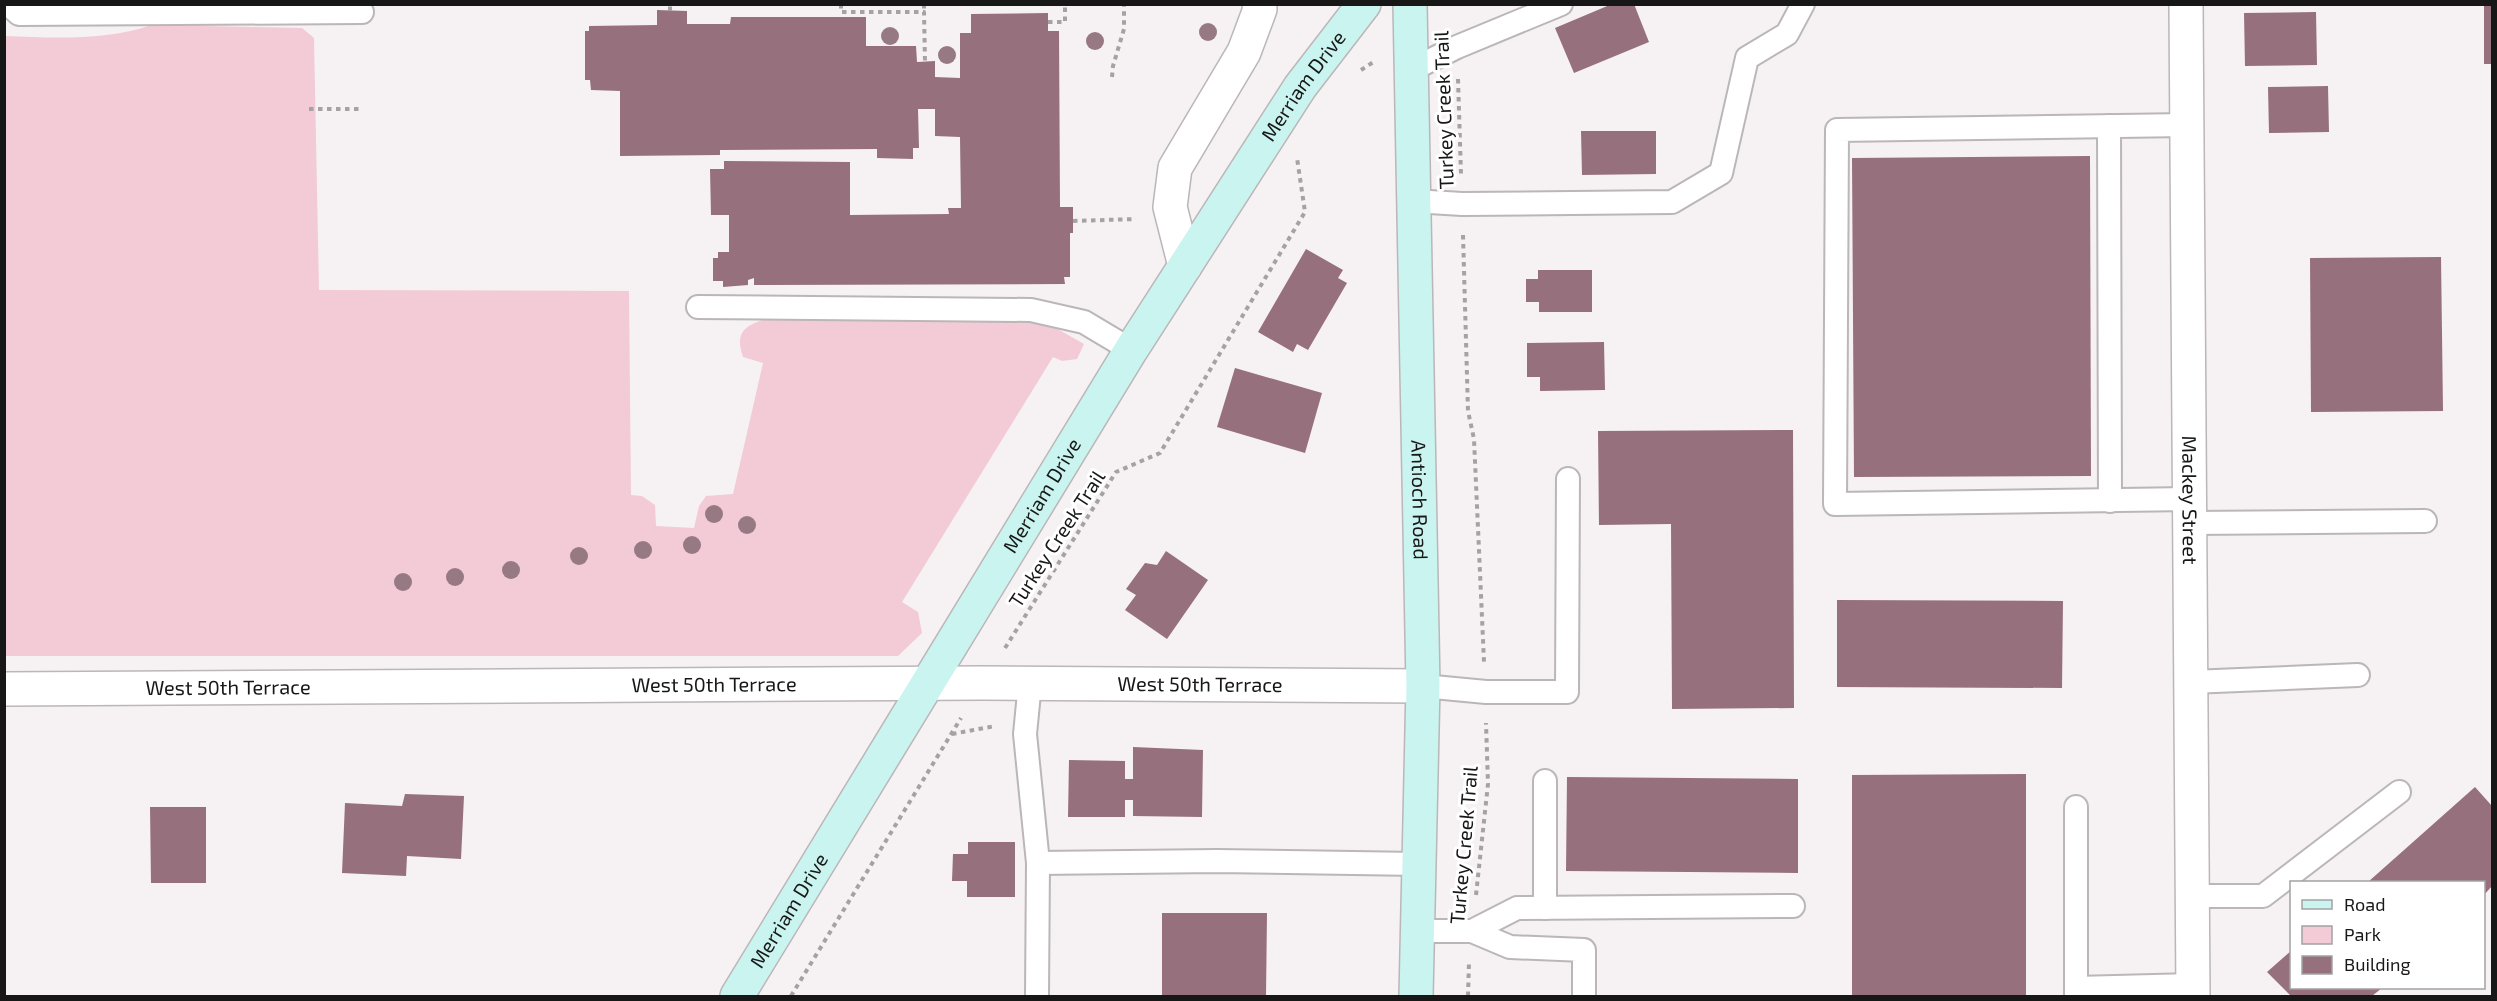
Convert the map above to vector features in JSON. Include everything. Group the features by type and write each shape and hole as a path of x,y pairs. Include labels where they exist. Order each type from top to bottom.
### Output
{"main road":[{"name":"Merriam Drive","path":"737,996 1131,351 1300,87 1364,4"},
{"name":"Antioch Road","path":"1410,4 1423,686 1416,996"}],"street":[{"path":"1185,266 1170,207 1175,168 1244,52 1260,9 1259,4"},
{"name":"Mackey Street","path":"2186,4 2193,991"},
{"name":"West 50th Terrace","path":"4,689 927,684 1423,686"}],"lane":[{"path":"8,4 19,14 362,12"},
{"path":"1411,54 1457,47 1561,4"},
{"path":"1413,201 1462,204 1672,201 1721,173 1747,58 1787,34 1803,4"},
{"path":"2187,125 1837,129 1835,504 2110,501 2190,511 2425,521"},
{"path":"2109,126 2110,501"},
{"path":"698,307 1031,310 1083,322 1131,351"},
{"path":"1423,686 1486,692 1567,692 1568,479"},
{"path":"2191,682 2358,675"},
{"path":"1030,684 1025,734 1038,863 1037,996"},
{"path":"1545,781 1545,908"},
{"path":"2192,896 2263,896 2399,792"},
{"path":"2076,807 2076,992 2193,991"},
{"path":"1038,863 1217,861 1419,864"},
{"path":"1472,931 1517,908 1793,906"},
{"path":"1417,931 1472,931 1510,947 1584,950 1584,996"}],"path":[{"path":"670,4 670,11"},
{"path":"841,4 841,12 924,12"},
{"path":"924,4 925,62"},
{"path":"1048,22 1065,22 1065,4"},
{"path":"1112,77 1124,29 1124,4"},
{"name":"Turkey Creek Trail","path":"1457,47 1468,411 1474,439 1488,784 1472,931 1468,996"},
{"name":"Turkey Creek Trail","path":"1354,77 1365,67 1411,54"},
{"path":"309,109 361,110"},
{"name":"Turkey Creek Trail","path":"790,996 1116,472 1160,453 1305,212 1297,156"},
{"path":"1073,221 1138,219"},
{"path":"952,734 1004,724"}],"green space":[{"path":"152,25 302,28 314,38 319,290 629,291 631,495 642,496 655,505 656,526 694,528 699,506 706,496 733,494 763,363 743,357 740,340 745,329 756,322 772,317 999,317 1047,323 1084,344 1077,359 1062,361 1053,357 902,602 918,612 922,633 898,656 5,656 5,36 60,38 97,36"}],"building":[{"path":"1612,4 1634,4 1649,42 1574,73 1555,28"},
{"path":"2484,4 2492,4 2492,64 2484,64"},
{"path":"657,10 687,11 687,24 730,24 731,17 866,17 866,46 916,46 917,62 935,61 935,77 960,78 960,33 971,33 971,14 1048,13 1048,31 1059,31 1060,207 1073,207 1073,233 1070,233 1070,277 1064,277 1065,284 754,285 754,278 748,280 748,285 723,287 723,281 713,281 713,258 718,258 718,252 729,252 729,215 711,215 710,169 724,169 724,161 850,162 850,215 949,214 948,208 961,208 960,137 935,136 935,109 918,109 919,148 913,148 913,159 877,158 877,149 720,150 720,155 620,156 620,91 591,90 590,80 585,80 585,31 589,31 589,26 657,25"},
{"path":"2316,12 2317,65 2245,66 2244,13"},
{"path":"2328,86 2329,132 2269,133 2268,87"},
{"path":"1581,131 1656,131 1656,174 1582,175"},
{"path":"2090,156 2091,476 1854,477 1852,158"},
{"path":"1306,249 1343,270 1338,278 1347,283 1308,350 1297,344 1293,352 1258,332"},
{"path":"2441,257 2443,411 2311,412 2310,258"},
{"path":"1538,270 1592,270 1592,312 1539,312 1539,302 1526,302 1526,279 1538,279"},
{"path":"1604,342 1605,390 1540,391 1540,377 1527,377 1527,343"},
{"path":"1235,368 1322,393 1305,453 1217,427"},
{"path":"1793,430 1794,708 1672,709 1671,524 1599,525 1598,431"},
{"path":"1166,551 1208,580 1167,639 1125,610 1136,595 1126,589 1145,563 1157,565"},
{"path":"1837,600 2063,601 2062,688 1837,687"},
{"path":"1133,747 1203,750 1202,817 1133,816 1133,800 1125,800 1125,817 1068,817 1069,760 1125,761 1125,779 1133,779"},
{"path":"2026,774 2026,996 1852,996 1852,775"},
{"path":"1567,777 1798,779 1798,873 1566,871"},
{"path":"2475,787 2492,806 2492,886 2485,894 2485,881 2369,881"},
{"path":"405,794 464,796 461,859 407,856 406,876 342,873 345,803 402,806"},
{"path":"150,807 206,807 206,883 151,883"},
{"path":"968,842 1015,842 1015,897 967,897 967,881 952,881 953,854 968,854"},
{"path":"1162,913 1267,913 1266,996 1162,996"},
{"path":"2290,952 2290,989 2381,989 2372,996 2291,996 2267,972"}]}
